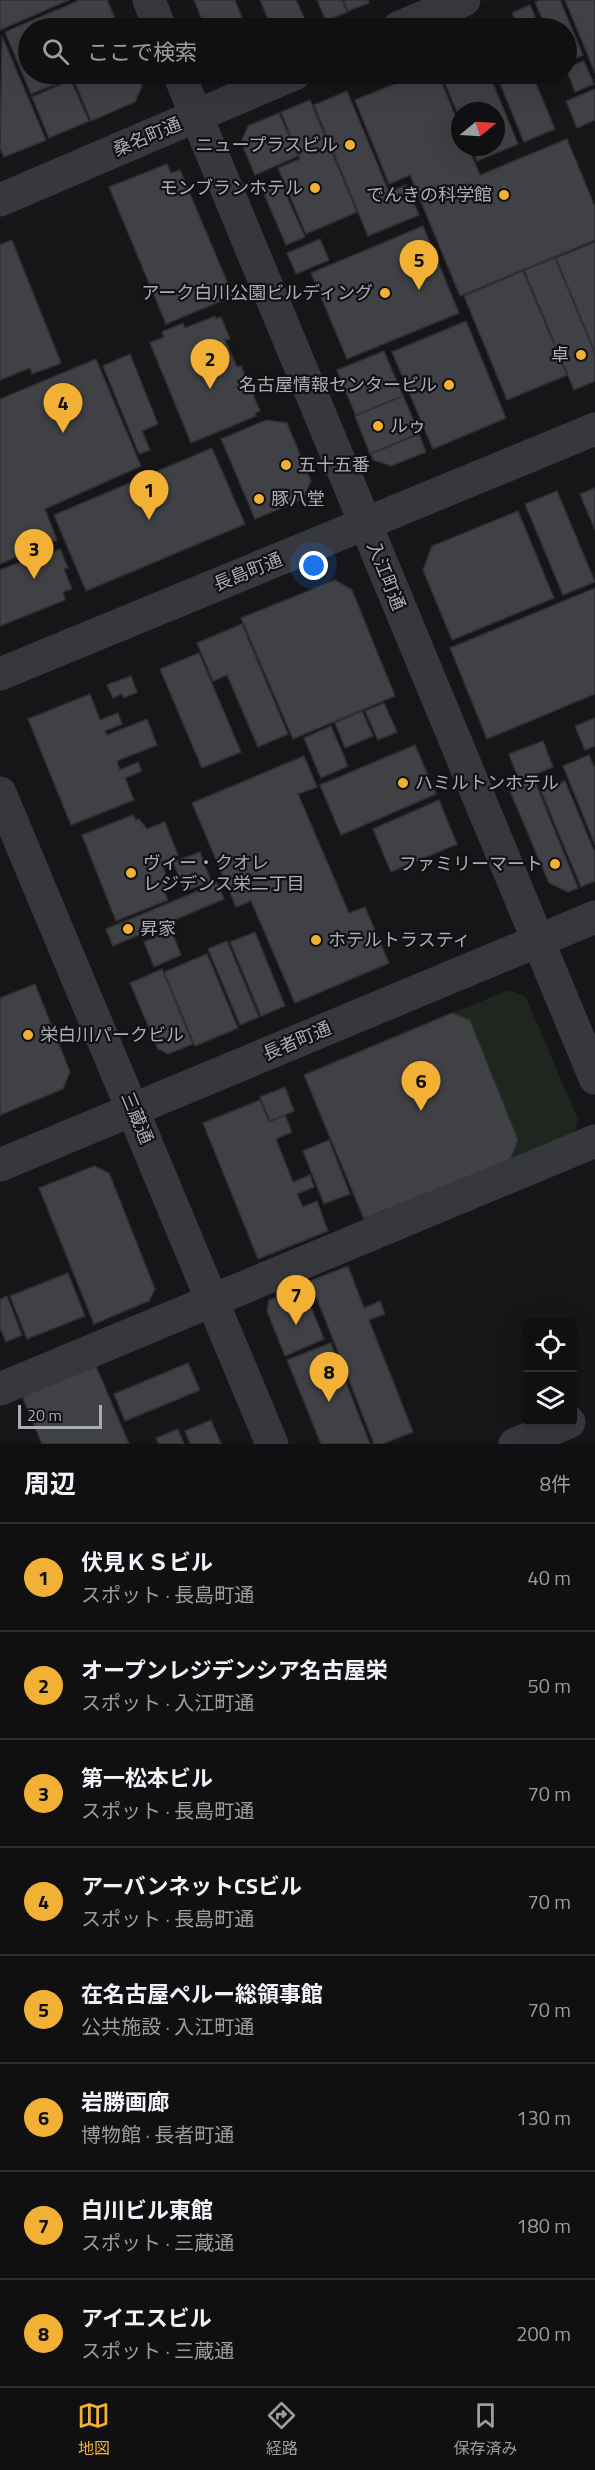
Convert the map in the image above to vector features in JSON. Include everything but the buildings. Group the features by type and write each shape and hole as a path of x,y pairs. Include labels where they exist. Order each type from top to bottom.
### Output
{"street":[{"path":"148,0 156,18"},
{"path":"422,18 464,0"},
{"name":"入江町通","path":"183,84 595,1078"},
{"name":"桑名町通","path":"0,200 271,84"},
{"name":"長島町通","path":"0,675 595,429"},
{"name":"三蔵通","path":"0,793 272,1444"},
{"name":"長者町通","path":"0,1165 595,917"},
{"path":"0,1389 595,1141"},
{"path":"577,1418 595,1411"},
{"path":"515,1444 559,1426"}],"shaded area":[{"path":"509,990 526,997 578,1120 574,1134 510,1160 518,1140 470,1020 452,1013"}],"place":[{"name":"ニュープラスビル","path":"350,145"},
{"name":"モンブランホテル","path":"315,188"},
{"name":"でんきの科学館","path":"504,195"},
{"name":"在名古屋ペルー総領事館","path":"419,290"},
{"name":"アーク白川公園ビルディング","path":"385,293"},
{"name":"卓","path":"581,355"},
{"name":"名古屋情報センタービル","path":"449,385"},
{"name":"オープンレジデンシア名古屋栄","path":"210,389"},
{"name":"ルゥ","path":"378,426"},
{"name":"アーバンネットCSビル","path":"63,433"},
{"name":"五十五番","path":"286,465"},
{"name":"豚八堂","path":"259,499"},
{"name":"伏見ＫＳビル","path":"149,520"},
{"name":"第一松本ビル","path":"34,579"},
{"name":"ハミルトンホテル","path":"403,783"},
{"name":"ファミリーマート","path":"555,864"},
{"name":"ヴィー・クオレ レジデンス栄二丁目","path":"131,873"},
{"name":"昇家","path":"128,929"},
{"name":"ホテルトラスティ","path":"316,940"},
{"name":"栄白川パークビル","path":"28,1035"},
{"name":"岩勝画廊","path":"421,1111"},
{"name":"白川ビル東館","path":"296,1325"},
{"name":"アイエスビル","path":"329,1402"}]}
